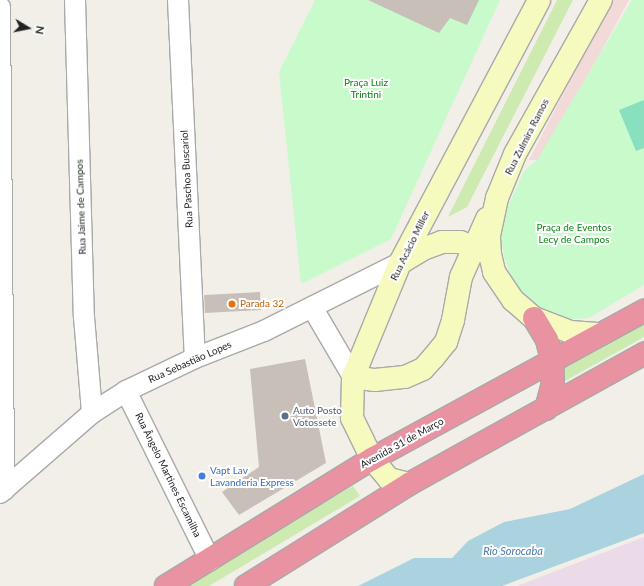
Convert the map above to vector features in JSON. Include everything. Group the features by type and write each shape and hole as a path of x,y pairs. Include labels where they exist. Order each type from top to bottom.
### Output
{"highway":[{"name":"Avenida 31 de Março","path":"166,586 372,459 644,311"},
{"path":"534,318 547,340 552,360 553,383 546,409"},
{"path":"246,586 409,484 644,354"}],"main road":[{"name":"Rua Acácio Miller","path":"409,484 389,479 372,459 352,418 353,377 400,263 539,0"},
{"name":"Rua Zulmira Ramos","path":"353,377 375,380 405,377 423,369 446,342 453,320 461,277 482,250 497,198 515,154 601,0"},
{"path":"400,263 422,249 442,242 460,242 482,250 494,272 513,300 534,318 570,332 601,334"}],"street":[{"name":"Rua Jaime de Campos","path":"75,0 84,317 92,413"},
{"name":"Rua Paschoa Buscariol","path":"178,0 195,358"},
{"path":"0,7 2,492"},
{"name":"Rua Sebastião Lopes","path":"2,492 92,413 126,391 195,358 264,330 400,263"},
{"path":"312,307 353,377"},
{"name":"Rua Ângelo Martines Escamilha","path":"126,391 210,560"}],"shaded area":[{"path":"612,0 629,0 542,160 529,160"},
{"path":"644,537 644,586 517,586"}],"green space":[{"name":"Praça Luiz Trintini","path":"315,0 500,0 391,239 301,284 279,72"},
{"path":"557,0 573,0 467,207 448,217"},
{"name":"Praça de Eventos Lecy de Campos","path":"632,0 644,0 644,285 589,318 571,319 531,304 514,283 504,257 499,226 524,171 537,160"},
{"path":"644,100 644,148 636,151 619,110"},
{"path":"644,323 644,337 565,381 562,363"},
{"path":"353,486 360,496 209,586 179,586"}],"water":[{"name":"Rio Sorocaba","path":"644,474 644,533 502,586 358,586 414,558 452,558 468,541 504,522 570,509"}],"building":[{"path":"368,0 479,0 467,25 450,18 439,33"},
{"name":"Parada 32","path":"260,292 261,310 205,313 204,295"},
{"name":"Auto Posto Votossete","path":"305,359 326,463 239,515 222,492 259,467 250,369"}],"place":[{"name":"Parada 32","path":"232,304"},
{"name":"Auto Posto Votossete","path":"285,416"},
{"name":"Vapt Lav Lavanderia Express","path":"202,476"}]}
